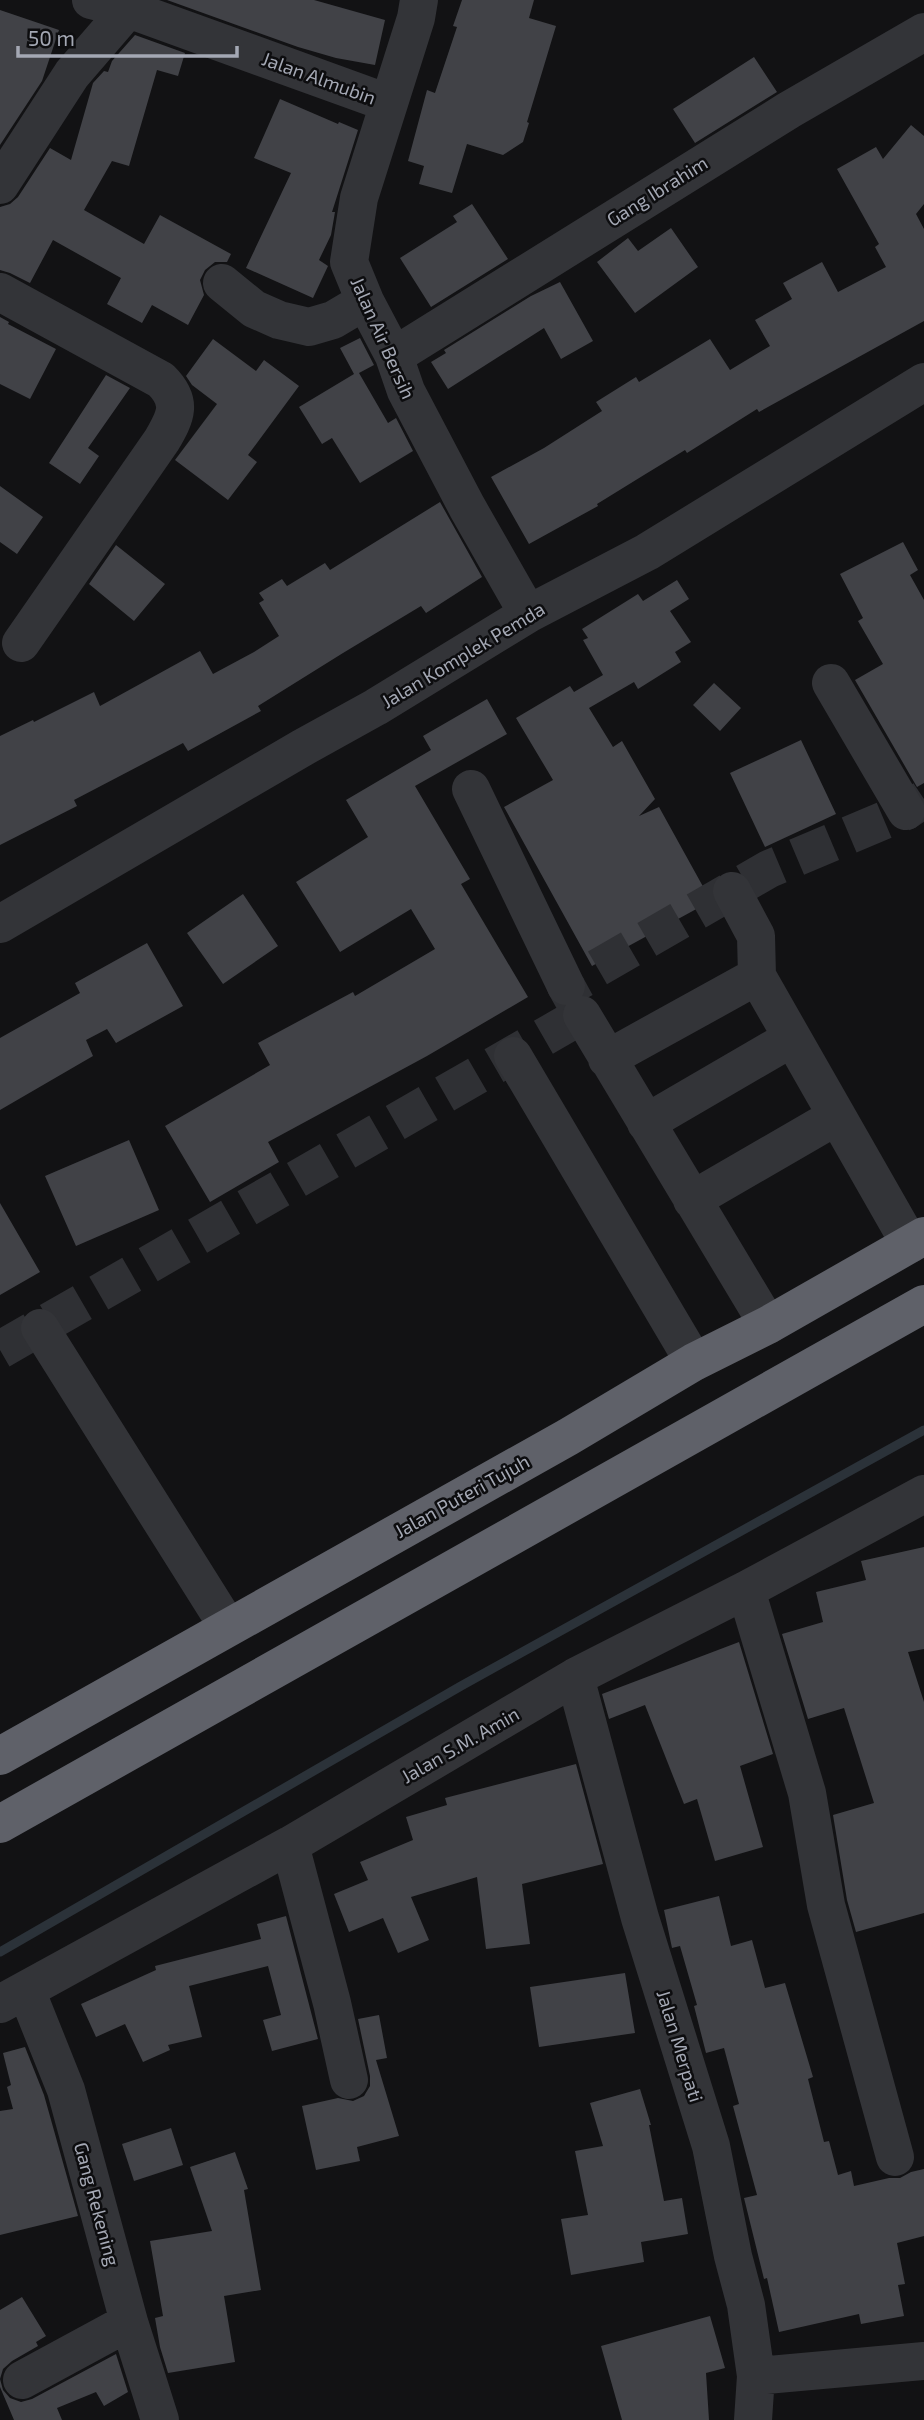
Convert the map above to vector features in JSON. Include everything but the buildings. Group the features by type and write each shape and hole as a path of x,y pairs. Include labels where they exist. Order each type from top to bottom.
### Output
{"highway":[{"name":"Jalan Puteri Tujuh","path":"0,1756 568,1437 694,1362 768,1325 917,1240"},
{"path":"0,1824 924,1304"},
{"path":"568,1437 596,1489"}],"street":[{"name":"Jalan Almubin","path":"91,0 128,9 388,103"},
{"name":"Jalan Air Bersih","path":"419,0 416,18 359,198 349,262 365,301 394,356 406,391 467,507 528,614"},
{"path":"0,185 72,74 128,9"},
{"name":"Gang Ibrahim","path":"394,356 766,124 924,32"},
{"path":"222,283 254,309 279,320 309,327 333,320 365,301"},
{"path":"0,292 161,380 171,390 176,403 172,422 162,440 21,643"},
{"name":"Jalan Komplek Pemda","path":"0,924 376,707 528,614 647,552 924,382"},
{"path":"831,683 918,804"},
{"path":"471,789 574,1000 768,1325"},
{"path":"732,891 756,936 757,976 837,1116 917,1240"},
{"path":"607,1059 757,976"},
{"path":"646,1123 793,1038"},
{"path":"513,1056 694,1362"},
{"path":"692,1200 837,1116"},
{"path":"40,1328 228,1627"},
{"name":"Jalan S.M. Amin","path":"13,1997 290,1844 575,1677 923,1499"},
{"path":"746,1590 807,1793 825,1905 895,2157"},
{"name":"Jalan Merpati","path":"575,1677 640,1917 711,2146 733,2256 746,2305 756,2376 753,2420"},
{"path":"290,1844 332,2003 349,2080"},
{"name":"Gang Rekening","path":"13,1997 66,2090 129,2322 160,2420"},
{"path":"22,2380 129,2322"},
{"path":"756,2376 924,2361"}],"waterway":[{"path":"0,1952 461,1686 924,1430"}],"tunnel":[{"path":"0,1350 582,1015 566,986 769,869 906,811 924,799"}]}
